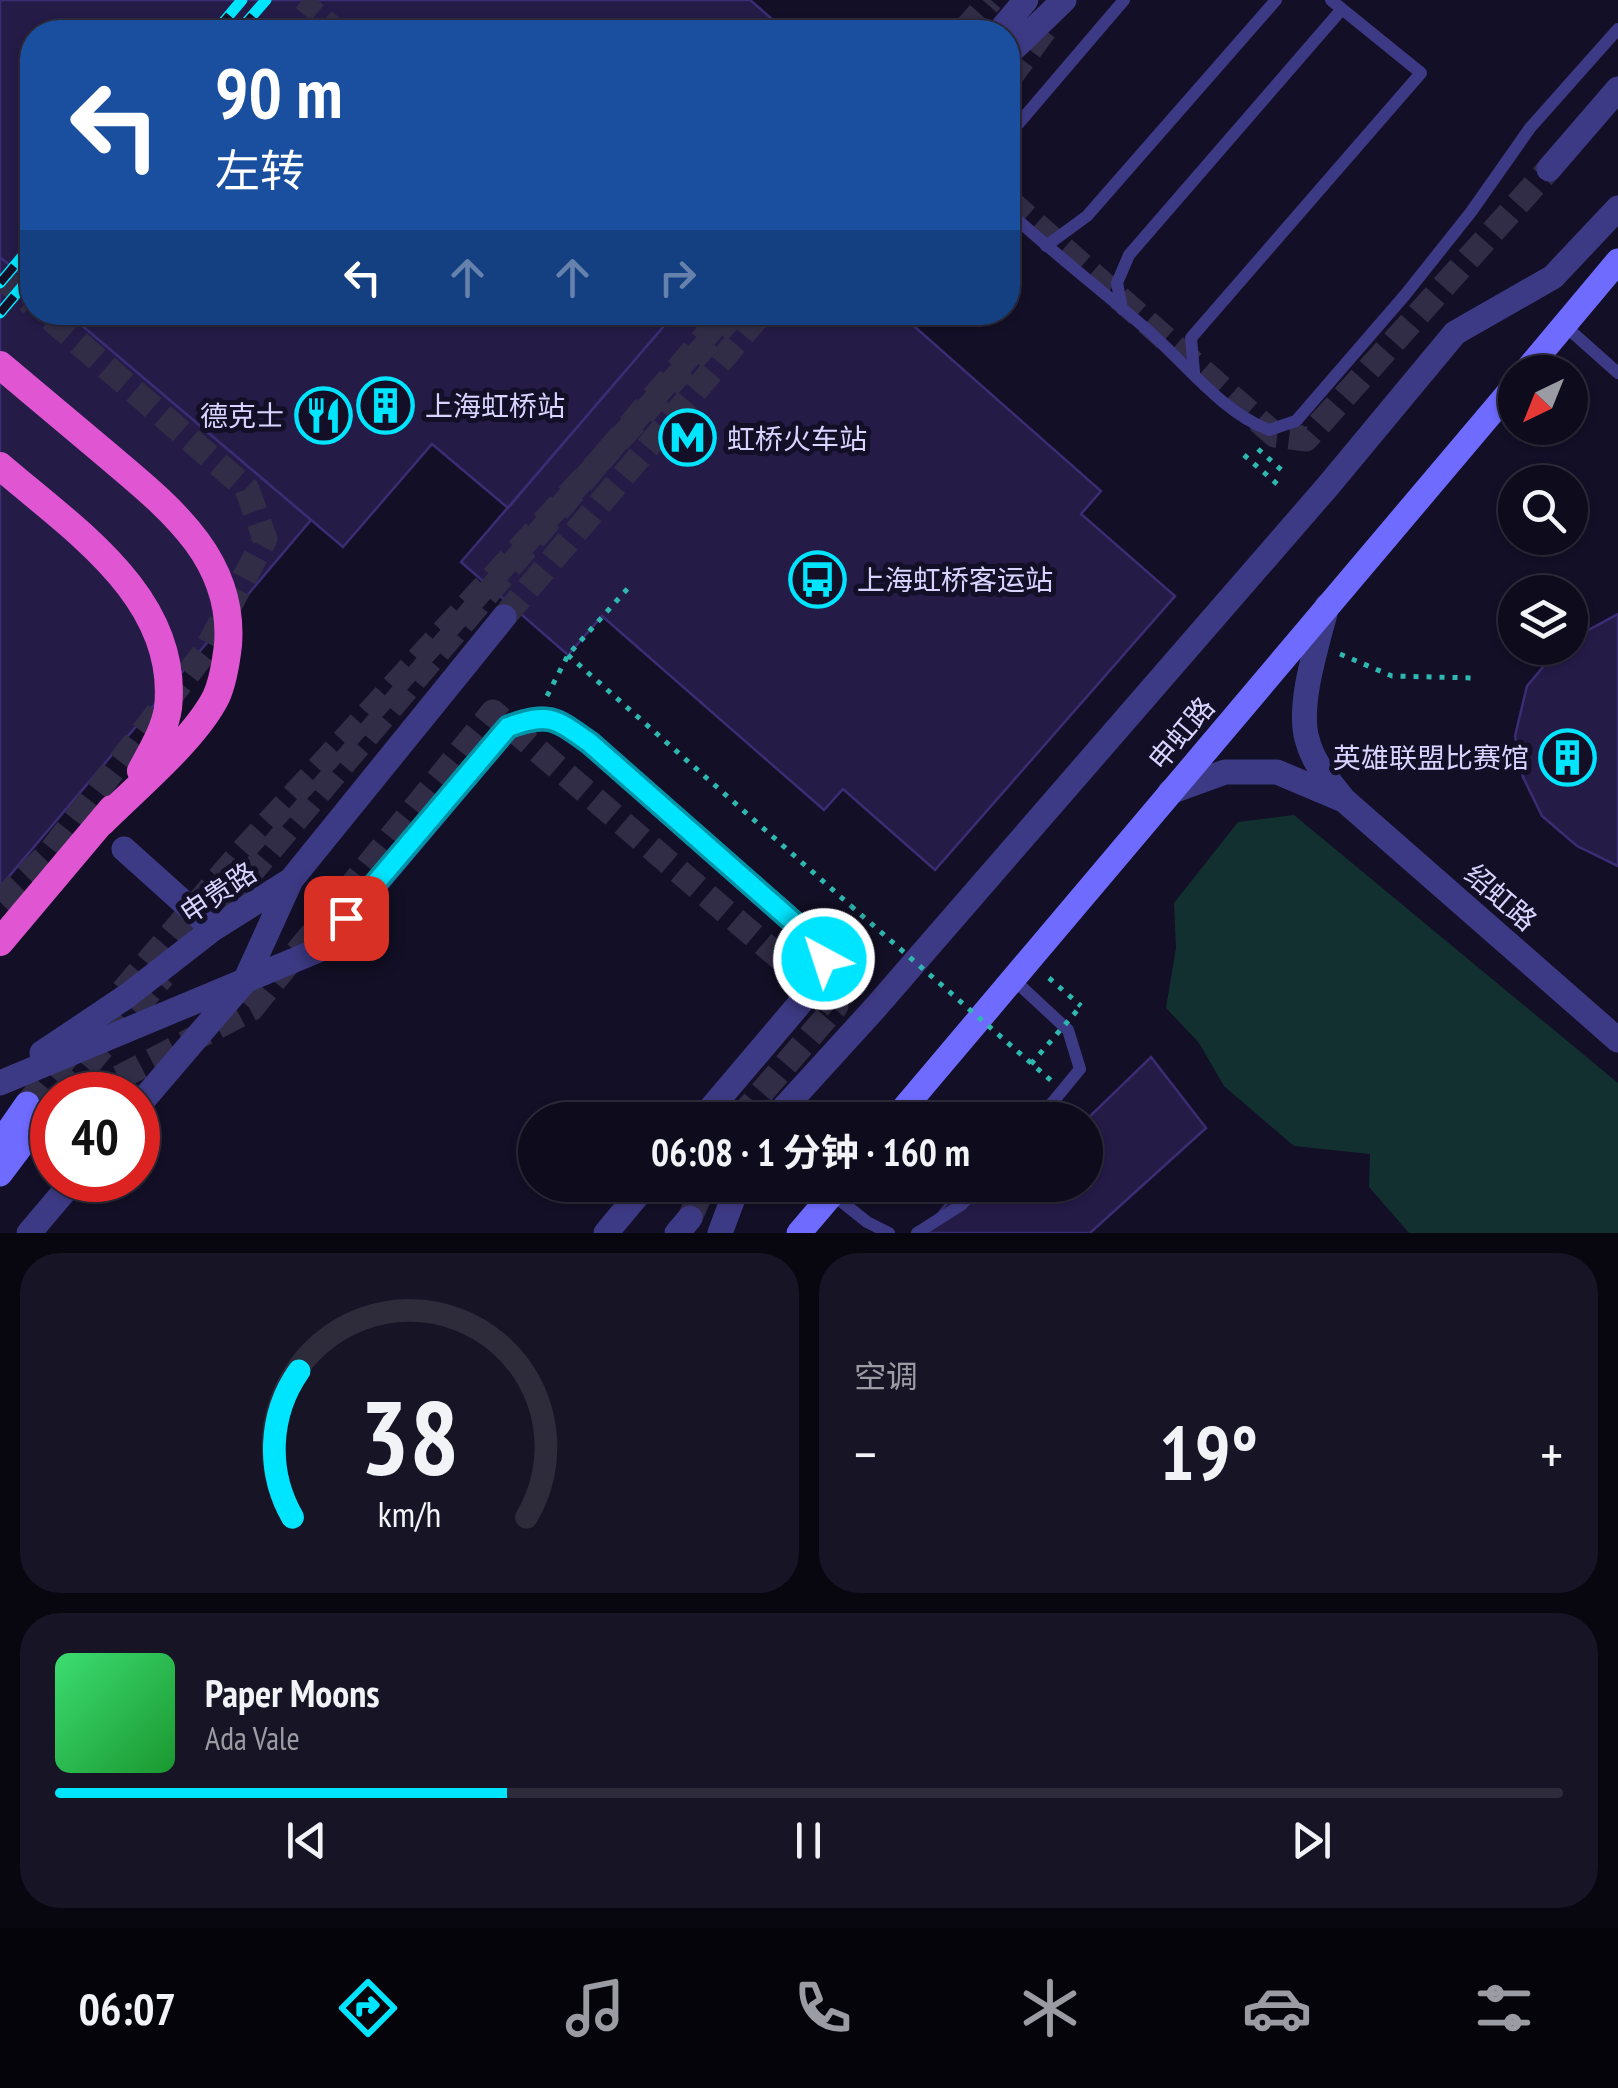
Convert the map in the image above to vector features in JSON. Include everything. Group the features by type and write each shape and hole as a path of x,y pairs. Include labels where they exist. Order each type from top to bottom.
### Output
{"highway":[{"path":"0,365 165,504 195,536 213,566 226,602 226,664 216,698 195,727 102,822"},
{"path":"0,466 121,574 146,609 160,640 168,676 168,710 139,774 0,942"}],"main road":[{"path":"1539,355 1618,261"},
{"name":"申虹路","path":"909,1102 1498,404"},
{"path":"0,1142 35,1111 0,1174"},
{"path":"799,1233 825,1202"}],"street":[{"path":"1008,20 1026,0"},
{"path":"1020,42 1064,0"},
{"path":"1549,168 1618,89"},
{"path":"790,1102 1264,561 1455,334 1553,277 1618,208"},
{"path":"1327,606 1308,684 1306,736 1320,770 1344,800"},
{"name":"申贵路","path":"0,1081 127,996 214,929 291,880 504,617"},
{"path":"0,1081 321,949 508,727 536,716 556,719 590,743 816,942 824,959 812,988 716,1102"},
{"path":"1170,792 1225,772 1277,772 1344,800"},
{"name":"绍虹路","path":"1344,800 1618,1040"},
{"path":"124,849 214,929"},
{"path":"160,1080 245,981 291,880"},
{"path":"29,1233 55,1202"},
{"path":"606,1233 632,1202"},
{"path":"720,1233 732,1202"}],"lane":[{"path":"1020,122 1124,0"},
{"path":"1046,246 1087,216 1276,0"},
{"path":"1122,310 1117,283 1129,255 1337,4 1421,73 1190,338 1194,372"},
{"path":"1020,222 1251,423 1270,430 1296,420 1416,281 1530,128 1618,29"},
{"path":"1564,325 1618,373"},
{"path":"1021,970 1068,1030 1080,1069 1053,1102"},
{"path":"849,1202 868,1222 889,1233"},
{"path":"916,1233 962,1202"}],"path":[{"path":"1252,444 1286,474"},
{"path":"1244,455 1277,484"},
{"path":"536,716 568,656 629,587"},
{"path":"1317,644 1392,676 1473,678"},
{"path":"568,656 1055,1084"},
{"path":"1021,970 1081,1006 1032,1064"}],"green space":[{"path":"1294,815 1618,1083 1618,1233 1409,1233 1369,1187 1370,1154 1294,1146 1224,1086 1199,1043 1166,1008 1176,948 1174,903 1238,822"}],"building":[{"path":"0,0 750,0 773,20 20,20 20,274 0,257"},
{"path":"0,257 20,274 20,325 81,325 311,520 0,887"},
{"name":"上海虹桥站","path":"81,325 665,325 508,508 432,444 343,547"},
{"name":"上海虹桥客运站","path":"665,325 913,325 1101,491 1081,514 1175,596 935,870 843,789 824,810 602,616 568,655 461,562"},
{"name":"英雄联盟比赛馆","path":"1618,614 1618,866 1577,846 1542,816 1523,777 1515,736 1527,686 1545,665 1588,665 1588,630"},
{"path":"1151,1057 1206,1128 1090,1233 922,1233 948,1202 1103,1202 1103,1104"}],"tunnel":[{"path":"302,0 326,20"},
{"path":"974,20 991,0"},
{"path":"1020,64 1046,28"},
{"path":"1020,211 1275,435 1306,439 1549,169"},
{"path":"0,276 20,294"},
{"path":"0,902 51,851 205,652 265,539 247,489 58,325"},
{"path":"199,934 715,325"},
{"path":"123,991 238,856 724,325"},
{"path":"504,617 751,325"},
{"path":"130,1072 251,1009 493,712 836,1006 753,1102"},
{"path":"82,1072 163,976"},
{"path":"27,1104 71,1052"},
{"path":"690,1218 697,1202"}],"railway":[{"path":"225,20 242,0"},
{"path":"248,20 266,0"},
{"path":"0,283 20,259"},
{"path":"0,313 20,289"}],"place":[{"name":"上海虹桥站","path":"386,405"},
{"name":"德克士","path":"323,415"},
{"name":"虹桥火车站","path":"688,438"},
{"name":"上海虹桥客运站","path":"818,579"},
{"name":"英雄联盟比赛馆","path":"1568,757"}],"route":[{"path":"346,918 508,727 536,716 556,719 590,743 816,942 824,959"}]}
